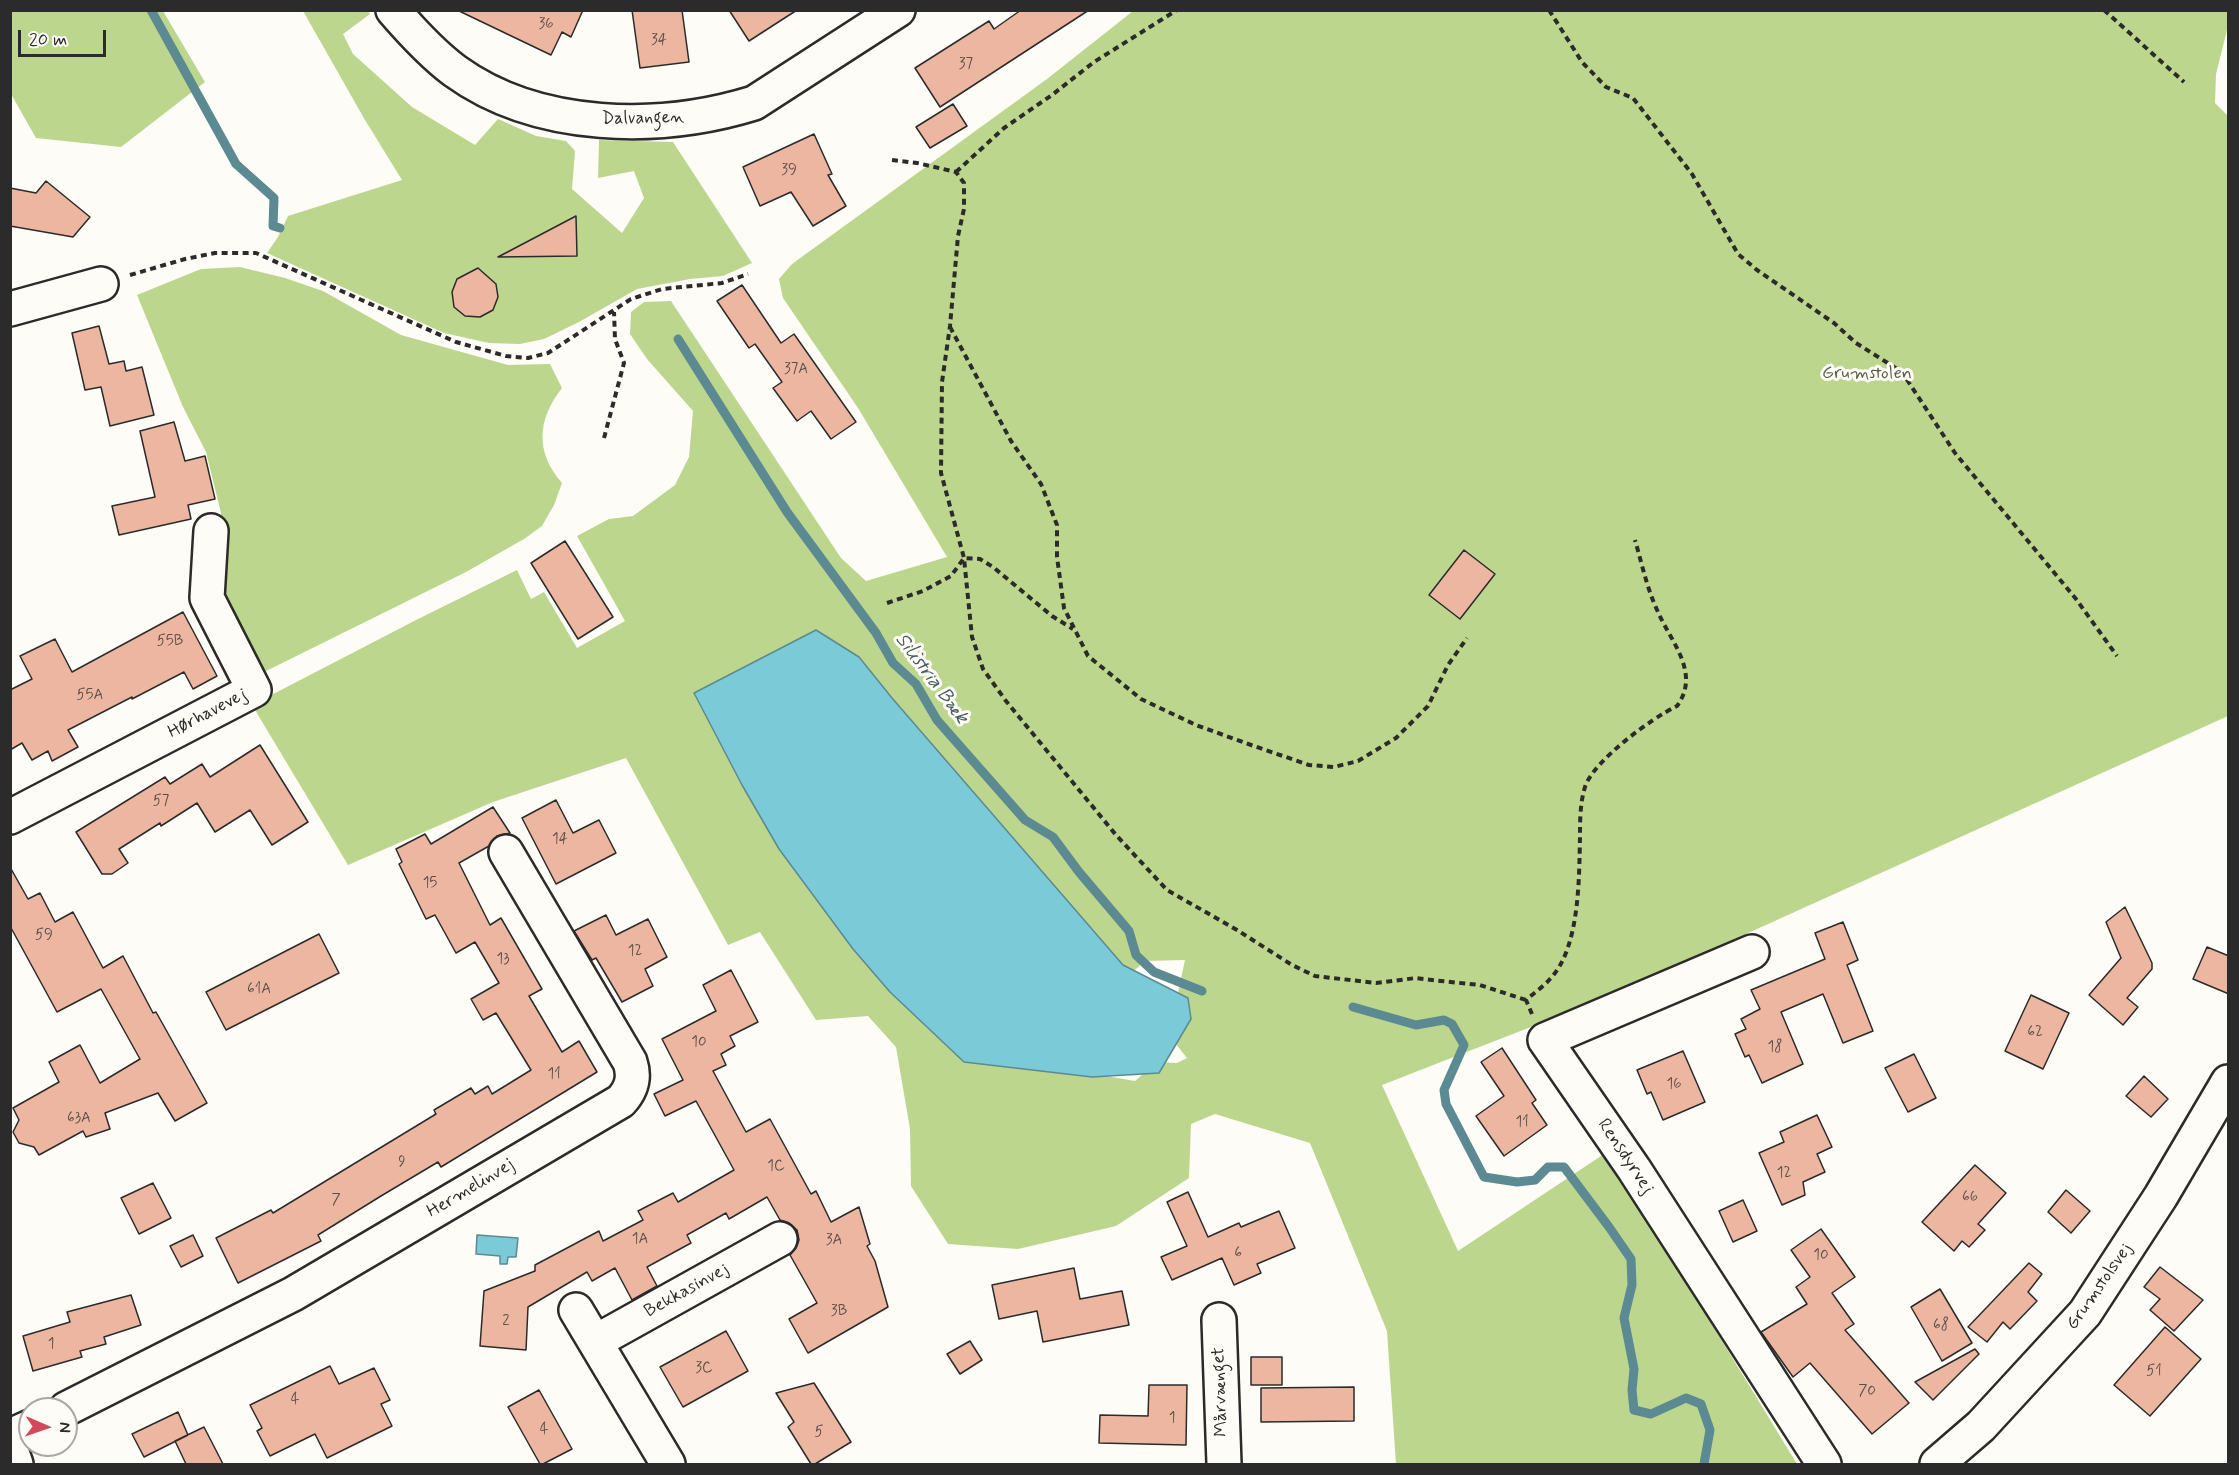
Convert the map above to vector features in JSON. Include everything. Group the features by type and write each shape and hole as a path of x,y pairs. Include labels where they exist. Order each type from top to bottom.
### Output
{"street":[{"name":"Dalvangen","path":"393,10 456,72 490,91 536,109 593,120 633,123 690,118 729,111 754,103 898,10"},
{"path":"10,309 101,284"},
{"name":"Hørhavevej","path":"10,817 254,690 207,598 211,531"},
{"name":"Hermelinvej","path":"78,1403 293,1294 621,1101 628,1093 633,1071 630,1062 506,852"},
{"path":"1545,1040 1752,952"},
{"name":"Rensdyrvej","path":"1545,1040 1634,1169 1824,1464"},
{"name":"Grumstolsvej","path":"1937,1464 1981,1426 2085,1313 2161,1196 2229,1082"},
{"name":"Bekkasinvej","path":"595,1342 780,1239"},
{"path":"576,1310 668,1464"},
{"name":"Mårvænget","path":"1219,1320 1224,1464"},
{"path":"10,1447 16,1464"}],"path":[{"path":"956,172 1004,128 1053,95 1094,62 1177,10"},
{"path":"1549,10 1582,62 1606,87 1633,98 1692,174 1738,254 1757,270 1834,323 1856,343 1902,372 1955,453 2076,599 2117,656"},
{"path":"2104,10 2184,82"},
{"path":"892,160 956,172 964,183 964,209 958,236 950,326 942,382 941,473 964,558 972,638 984,669 1006,701 1102,817 1167,890 1292,965 1316,976 1376,983 1416,978 1480,985 1526,1000 1545,1040"},
{"path":"101,284 184,259 215,253 256,253 456,342 506,356 528,358 549,353 631,299 662,289 722,283 748,274"},
{"path":"604,438 624,363 615,339 614,312"},
{"path":"950,326 1011,441 1041,484 1057,525 1057,557 1064,608 1074,630 1088,656 1141,699 1197,725 1251,745 1309,765 1334,767 1358,761 1396,738 1428,706 1448,665 1467,638"},
{"path":"1526,1000 1551,978 1563,960 1570,937 1577,900 1580,814 1585,786 1602,763 1629,738 1677,706 1683,698 1686,681 1685,666 1658,612 1635,540"},
{"path":"887,603 922,591 951,576 964,558"},
{"path":"964,558 981,559 1052,616 1074,630"}],"green space":[{"path":"367,10 370,14 343,34 353,54 412,107 475,145 498,119 536,136 566,141 575,151 572,189 622,233 644,198 634,171 598,178 599,140 673,142 752,263 723,276 690,279 637,289 544,339 520,344 489,343 444,333 267,253 288,216 402,180 303,11"},
{"path":"10,11 163,11 205,82 121,147 36,138 11,94"},
{"name":"Grumstolen","path":"1133,11 2228,11 2228,26 2216,74 2215,103 2228,116 2228,716 1600,1000 1382,1085 1458,1251 1607,1152 1797,1464 1396,1464 1387,1331 1310,1143 1215,1114 1191,1124 1189,1178 1116,1226 1018,1249 948,1244 911,1186 910,1129 896,1047 868,1016 816,1020 760,932 728,945 626,758 493,802 348,865 252,705 517,570 531,599 544,592 577,648 625,621 577,536 609,519 633,516 675,485 689,457 693,411 647,359 630,334 631,312 644,302 671,301 841,558 866,581 947,557 858,408 783,298 779,279 792,264 1047,79","holes":["1185,960 1175,1007 1176,1044 1187,1058 1177,1063 1157,1062 1135,1081 1088,1073 1058,1038 1145,961"]},
{"path":"240,267 285,278 323,291 401,335 508,365 550,364 562,388 548,412 542,436 547,460 562,483 554,505 542,526 524,539 466,572 254,677 217,596 221,513 206,452 183,407 137,295 201,269"}],"water":[{"path":"816,630 859,657 1123,965 1188,998 1191,1019 1159,1073 1092,1077 964,1062 890,992 853,949 779,849 742,785 694,693"},
{"path":"477,1235 518,1238 516,1257 508,1257 507,1264 500,1264 500,1256 476,1254"}],"building":[{"path":"457,10 583,10 571,37 562,32 551,55"},
{"path":"632,10 682,10 689,62 640,68"},
{"path":"729,10 797,10 749,41"},
{"path":"1021,10 1089,10 940,107 915,68 989,21 994,29"},
{"path":"953,104 967,126 930,148 916,127"},
{"path":"814,134 832,174 828,175 846,206 813,226 791,192 760,206 743,167"},
{"path":"46,181 90,217 73,237 10,226 10,188 36,193"},
{"path":"576,216 577,256 498,257"},
{"path":"478,268 496,284 498,297 493,310 480,317 465,316 454,307 452,292 457,279"},
{"path":"742,285 781,343 794,334 856,422 831,439 811,411 797,421 773,388 782,382 755,344 749,348 717,301"},
{"path":"99,326 109,364 124,361 126,371 142,367 154,415 110,426 101,387 85,390 72,333"},
{"path":"174,422 185,461 205,456 215,499 188,505 191,519 119,535 112,506 155,497 140,431"},
{"path":"565,541 613,617 578,639 531,563"},
{"path":"1464,550 1495,574 1460,619 1429,595"},
{"path":"183,612 217,676 193,689 184,672 132,699 132,697 68,730 78,747 52,761 48,751 32,760 22,743 10,750 10,690 32,679 20,656 55,639 72,672"},
{"path":"260,745 308,822 272,845 250,810 215,832 197,803 119,849 128,863 112,874 102,874 76,832 165,777 170,784 202,764 210,777"},
{"path":"556,800 573,833 599,820 616,853 556,884 522,818"},
{"path":"493,807 510,833 497,836 489,846 459,863 490,925 501,918 542,989 529,996 562,1052 579,1041 597,1072 441,1167 438,1162 381,1196 318,1235 321,1241 238,1283 216,1238 271,1210 273,1213 436,1114 434,1110 471,1088 475,1094 488,1086 492,1094 531,1070 496,1013 483,1020 471,999 499,983 475,942 456,953 435,915 426,919 399,864 402,862 396,849 425,834 431,844"},
{"path":"10,867 28,899 40,893 55,922 73,912 103,968 123,956 153,1013 156,1012 207,1103 175,1121 158,1093 105,1113 110,1129 86,1137 83,1131 39,1155 34,1147 19,1143 13,1132 19,1120 13,1108 59,1082 49,1062 80,1045 100,1083 140,1059 101,989 57,1012 10,926"},
{"path":"2125,907 2152,963 2152,969 2127,998 2138,1007 2123,1025 2089,995 2121,958 2106,922"},
{"path":"606,915 616,935 648,919 667,957 645,969 653,986 622,1002 596,958 592,960 574,931"},
{"path":"1843,922 1858,960 1847,965 1873,1031 1843,1043 1823,994 1781,1012 1803,1064 1762,1083 1749,1055 1745,1057 1735,1034 1746,1029 1741,1019 1760,1009 1751,990 1825,959 1815,933"},
{"path":"319,934 339,973 226,1030 206,992"},
{"path":"2207,947 2229,956 2229,994 2193,979"},
{"path":"731,970 758,1022 730,1036 735,1046 721,1054 726,1065 713,1071 746,1132 770,1119 811,1194 816,1191 831,1222 859,1207 870,1244 867,1246 875,1261 888,1307 808,1353 789,1319 817,1303 790,1255 799,1240 797,1230 789,1223 780,1220 767,1197 729,1219 726,1213 687,1235 691,1243 647,1267 657,1286 632,1300 615,1268 592,1281 587,1272 528,1307 526,1350 480,1346 484,1291 535,1271 535,1265 599,1231 603,1241 643,1220 638,1211 673,1193 678,1202 734,1170 696,1101 665,1116 654,1094 683,1080 662,1039 716,1011 703,985"},
{"path":"2031,995 2069,1013 2043,1069 2005,1051"},
{"path":"1502,1048 1536,1100 1532,1103 1547,1125 1504,1156 1476,1116 1504,1096 1481,1062"},
{"path":"1683,1051 1705,1102 1663,1120 1651,1092 1647,1094 1637,1070"},
{"path":"1914,1054 1936,1098 1908,1112 1885,1068"},
{"path":"2144,1076 2168,1099 2151,1117 2126,1096"},
{"path":"1817,1115 1832,1147 1817,1154 1825,1172 1803,1182 1805,1195 1782,1205 1759,1153 1784,1142 1780,1132"},
{"path":"1975,1165 2006,1193 1978,1224 1985,1230 1969,1247 1962,1241 1954,1251 1922,1222"},
{"path":"153,1183 171,1218 139,1234 121,1198"},
{"path":"2066,1190 2090,1211 2071,1233 2048,1212"},
{"path":"1188,1192 1208,1237 1239,1223 1241,1227 1279,1211 1295,1248 1257,1264 1261,1273 1234,1285 1222,1258 1172,1280 1161,1257 1187,1246 1167,1202"},
{"path":"1743,1200 1757,1231 1733,1242 1719,1211"},
{"path":"1821,1229 1855,1277 1832,1293 1854,1324 1845,1330 1909,1403 1872,1434 1810,1363 1793,1377 1761,1332 1807,1304 1796,1287 1810,1277 1791,1250"},
{"path":"193,1235 203,1256 181,1267 170,1246"},
{"path":"2029,1263 2042,1274 2028,1292 2037,1301 2010,1329 2003,1322 1987,1342 1968,1327"},
{"path":"2160,1267 2203,1300 2174,1331 2150,1310 2160,1299 2144,1287"},
{"path":"1074,1268 1080,1299 1122,1291 1129,1325 1043,1342 1037,1311 999,1319 992,1285"},
{"path":"1940,1289 1972,1343 1942,1361 1911,1307"},
{"path":"131,1295 141,1325 104,1337 106,1344 80,1351 82,1357 33,1371 23,1336 70,1322 67,1312"},
{"path":"2165,1327 2201,1359 2150,1416 2114,1385"},
{"path":"726,1331 748,1371 683,1407 660,1367"},
{"path":"970,1341 982,1360 960,1374 947,1354"},
{"path":"1975,1349 1979,1354 1933,1400 1915,1382"},
{"path":"1251,1357 1282,1357 1282,1385 1251,1385"},
{"path":"330,1366 339,1384 374,1368 390,1400 381,1404 392,1426 327,1458 315,1434 270,1456 257,1431 262,1428 250,1405"},
{"path":"814,1383 851,1442 815,1464 811,1464 788,1427 794,1422 776,1393"},
{"path":"1149,1385 1187,1385 1186,1445 1099,1443 1100,1415 1148,1416"},
{"path":"1354,1387 1354,1421 1261,1422 1261,1388"},
{"path":"539,1390 572,1449 543,1464 540,1464 508,1407"},
{"path":"178,1412 188,1435 144,1457 132,1434"},
{"path":"204,1427 223,1464 186,1464 175,1441"}],"waterway":[{"name":"Silistria Bæk","path":"151,10 236,164 274,198 273,226 280,228"},
{"name":"Silistria Bæk","path":"678,339 787,512 876,633 893,663 916,684 937,720 1025,820 1053,837 1129,931 1136,955 1154,972 1202,991"},
{"name":"Silistria Bæk","path":"1353,1007 1416,1025 1444,1020 1452,1024 1464,1045 1444,1090 1446,1104 1484,1177 1517,1182 1535,1180 1548,1167 1564,1167 1631,1259 1632,1285 1624,1318 1634,1369 1632,1390 1634,1410 1651,1414 1686,1398 1701,1404 1710,1430 1704,1464"}]}
